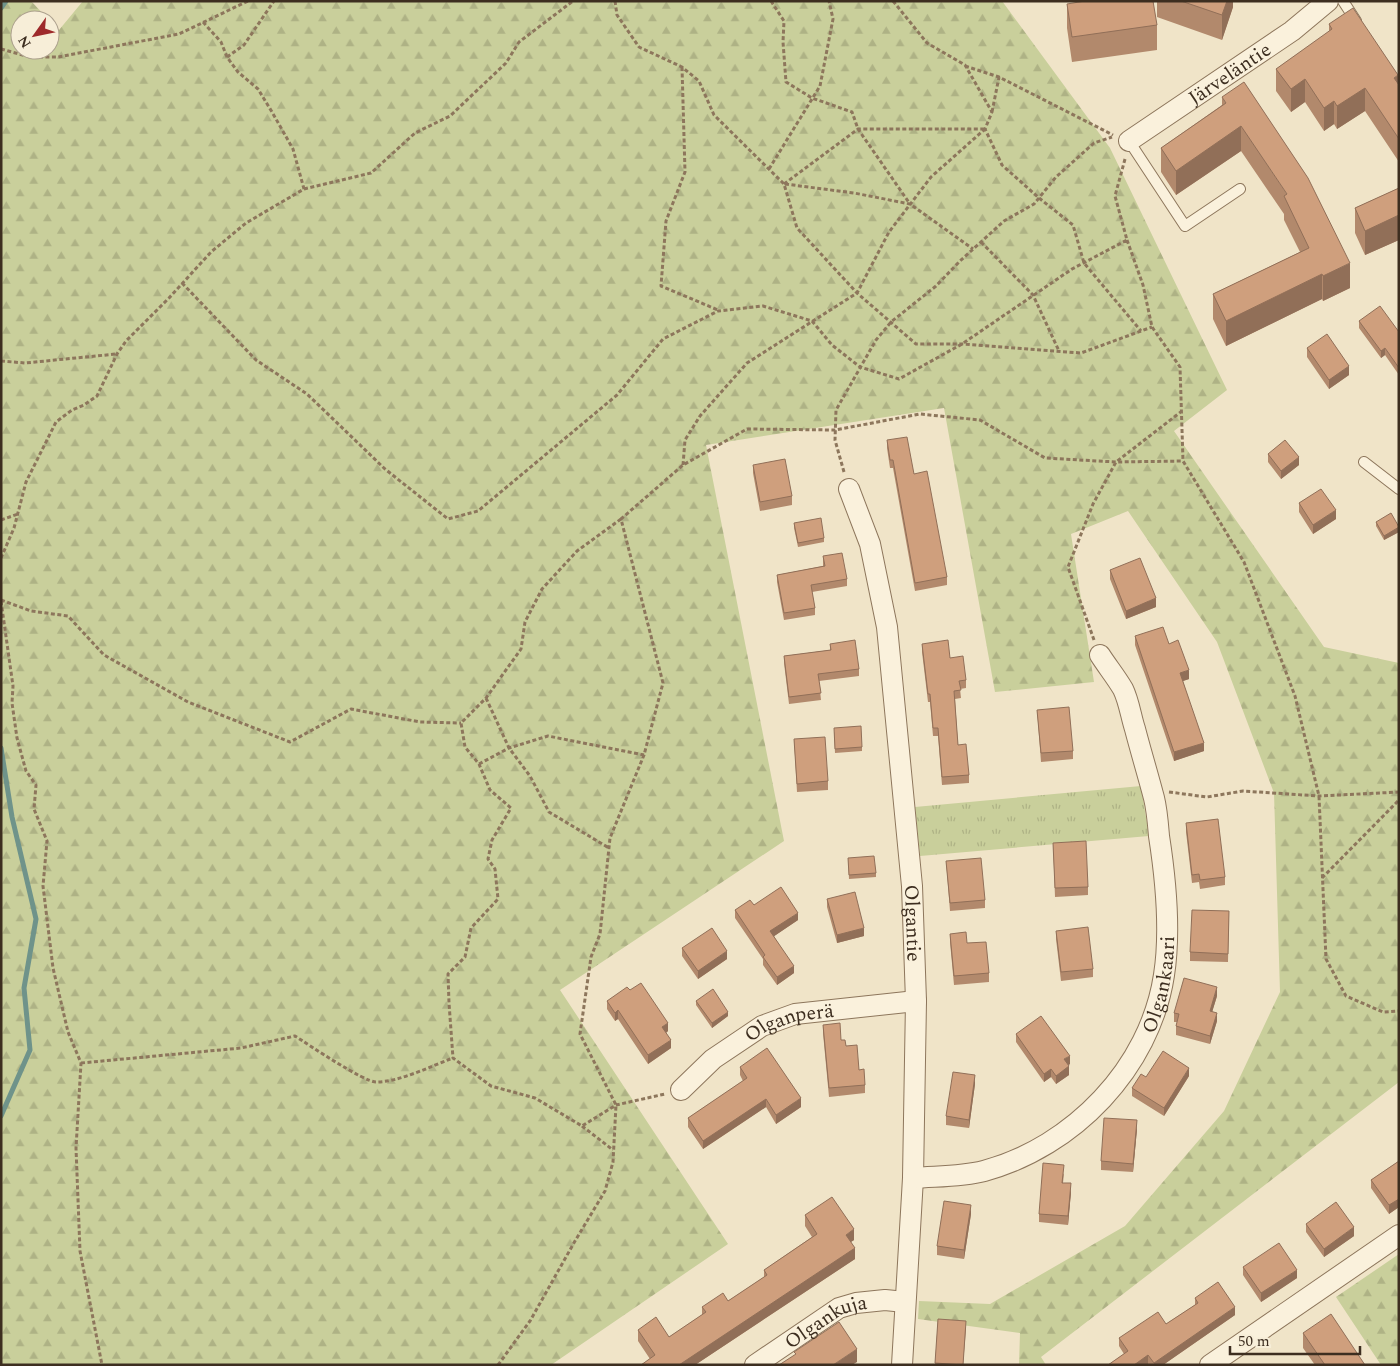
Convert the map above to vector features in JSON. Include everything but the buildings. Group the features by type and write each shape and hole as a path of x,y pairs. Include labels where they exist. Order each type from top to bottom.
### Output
{"street":[{"name":"Järveläntie","path":"1121,137 1292,31 1328,1"},
{"name":"Olgantie","path":"849,489 870,544 887,627 912,886 916,1001 913,1178 902,1365"},
{"name":"Olgankaari","path":"913,1178 954,1176 983,1171 1019,1159 1056,1137 1085,1117 1111,1090 1134,1057 1153,1020 1164,975 1167,921 1163,864 1154,800 1124,691 1100,655"},
{"name":"Olganperä","path":"682,1090 713,1059 762,1026 795,1014 916,1001"},
{"path":"1210,1365 1399,1235"},
{"name":"Olgankuja","path":"755,1365 839,1308 856,1303 885,1300 905,1302"}],"lane":[{"path":"1344,1 1360,26"},
{"path":"1121,137 1185,226 1240,189"},
{"path":"1364,462 1399,489"}],"path":[{"path":"1,49 30,57 58,57 179,34 248,1"},
{"path":"227,57 244,45 274,1"},
{"path":"1,558 14,528 26,482 56,422 96,396 117,354 126,341 169,298 205,258 246,223 304,189 371,173 415,133 450,116 506,63 519,42 573,1"},
{"path":"614,1 617,15 639,47 682,67 699,81 714,115 784,184 798,228 857,293 916,344 962,344 1081,353 1152,327"},
{"path":"771,1 784,21 783,42 786,82 812,98 852,112 858,129 910,204 973,249"},
{"path":"769,169 820,86 833,19 829,1"},
{"path":"893,1 926,43 964,65 999,77 1121,137"},
{"path":"203,22 221,42 227,57 238,72 258,88 292,149 304,189"},
{"path":"964,65 992,112"},
{"path":"682,67 685,172 666,221 660,286 718,311"},
{"path":"683,465 685,440 700,416 747,363 857,293 889,232 931,177 986,128 992,112 999,77"},
{"path":"784,184 858,129 986,128"},
{"path":"986,128 1002,165 1073,225 1084,262 1141,331"},
{"path":"849,489 834,440 836,410 876,340 891,322 936,286 1004,221 1034,204 1056,177 1094,143 1121,137"},
{"path":"1121,137 1115,196 1142,285 1152,327 1180,366 1183,461 1244,562 1295,696 1319,796 1326,959 1346,996 1383,1012 1399,1011"},
{"path":"784,184 854,193 910,204"},
{"path":"182,283 256,360 307,394 385,469 448,519 478,511 617,395 663,339 718,311 763,306 812,321 832,345 860,367 899,379 962,344 1072,269 1127,240"},
{"path":"981,242 1034,295 1060,352"},
{"path":"1,360 25,363 117,354"},
{"path":"1100,655 1068,567 1093,504 1116,462 1182,411"},
{"path":"102,1365 80,1251 76,1148 81,1064 68,1032 53,968 43,886 48,840 34,809 36,785 26,771 17,738 12,703 13,686 1,601 31,611 68,616 104,655 180,698 290,742 351,709 420,722 461,723 486,698 521,649 525,622 542,589 577,551 621,519 683,465 747,429 835,430 920,414 980,420 1044,458 1116,462 1183,461"},
{"path":"1,520 18,514"},
{"path":"498,1365 530,1321 575,1241 606,1191 613,1162 616,1105 580,1034 592,957 600,934 610,838 644,755 663,683 621,519"},
{"path":"486,698 509,748 530,776 549,812 609,848"},
{"path":"461,723 465,748 479,764 490,790 511,808 492,840 488,859 495,869 498,899 471,928 465,956 448,974 454,1058 491,1086 535,1098 582,1126 614,1150"},
{"path":"479,764 509,748 548,736 644,755"},
{"path":"1151,790 1207,797 1243,791 1319,796 1399,792"},
{"path":"1322,878 1399,800"},
{"path":"81,1064 232,1049 295,1036 338,1064 374,1082 397,1079 454,1058"},
{"path":"582,1126 616,1105 682,1090"}],"green space":[{"path":"1,1 31,1 40,10 10,10 10,60 60,60 60,29 83,1 1002,1 1110,148 1227,390 1174,431 1324,647 1399,663 1399,1082 1041,1357 1046,1365 1019,1365 1020,1333 918,1319 919,1301 990,1304 1125,1226 1224,1111 1280,992 1274,793 1217,642 1128,511 1071,534 1094,682 995,692 944,408 706,445 784,841 560,990 728,1244 551,1365 1,1365"},
{"path":"1141,786 1149,836 920,856 915,807"},
{"path":"1399,1254 1399,1365 1381,1365 1336,1297"}],"waterway":[{"path":"1,8 6,1"},
{"path":"1,748 12,817 36,919 24,988 30,1050 1,1116"}]}
